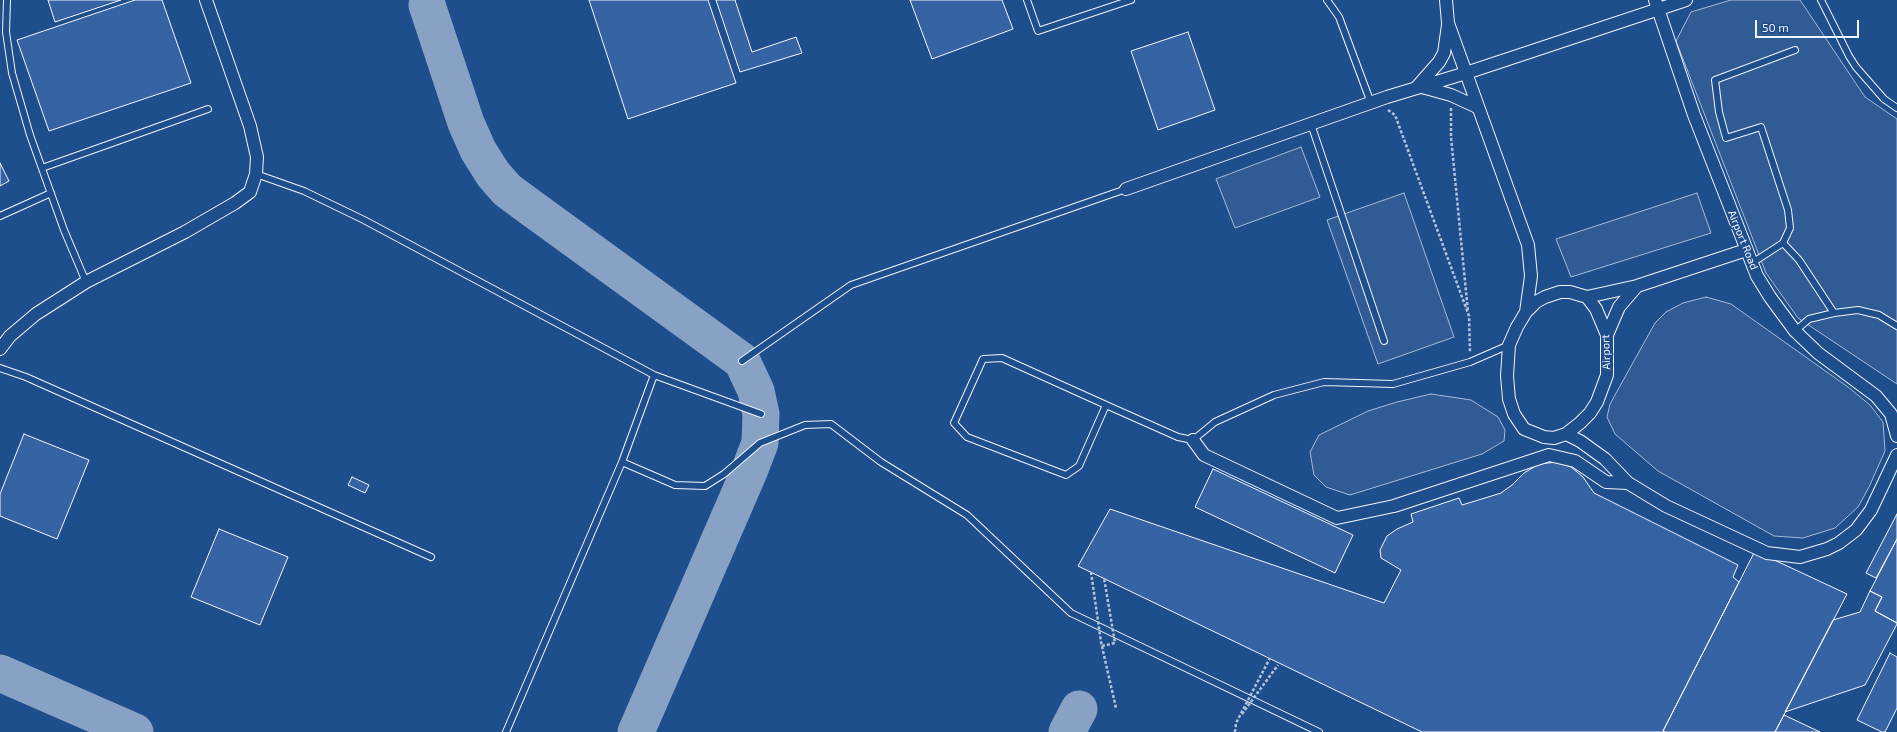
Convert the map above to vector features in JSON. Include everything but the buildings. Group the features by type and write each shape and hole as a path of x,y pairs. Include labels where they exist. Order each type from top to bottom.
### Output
{"street":[{"path":"0,349 10,336 36,314 86,282 185,232 236,203 250,192 256,174 257,157 250,126 206,0"},
{"path":"1418,88 1439,62 1446,43 1448,23 1446,0"},
{"path":"1126,189 1372,103 1466,73 1657,5 1686,0"},
{"name":"Airport Road","path":"1657,5 1694,115 1746,250 1770,297 1795,331 1818,352 1876,396 1891,414 1897,436"},
{"path":"1448,23 1528,245 1531,276 1526,312"},
{"path":"1418,88 1451,95 1477,107"},
{"path":"1586,296 1637,286 1746,250"},
{"path":"1607,335 1619,307 1637,286"},
{"name":"Airport","path":"1560,292 1570,292 1586,296 1596,310 1607,335 1607,376 1598,402 1580,423 1566,434 1554,438 1544,437 1524,429 1517,421 1509,399 1507,376 1509,345 1526,312 1536,302 1544,297 1560,292"},
{"path":"1566,434 1580,441 1605,459 1628,483 1666,506 1767,553 1800,557 1827,549 1839,543 1856,530 1871,510 1897,455"},
{"path":"1193,440 1204,455 1337,518 1394,506 1549,456 1562,457 1575,461 1606,482 1628,483"}],"lane":[{"path":"7,0 6,32 12,73 42,168 86,282"},
{"path":"1027,0 1038,31 1131,0"},
{"path":"1326,0 1339,17 1372,103"},
{"path":"1822,0 1849,56 1856,67 1884,99 1897,108"},
{"path":"0,35 6,32"},
{"path":"1752,263 1783,243 1790,228 1788,210 1761,127 1726,138 1719,112 1715,80 1795,50"},
{"path":"42,168 208,109"},
{"path":"1311,124 1384,341"},
{"path":"256,174 304,191 364,220 654,375 761,414"},
{"path":"742,361 851,285 1126,189"},
{"path":"0,216 51,193"},
{"path":"1783,243 1799,260 1834,313"},
{"path":"1795,331 1809,319 1834,313 1858,310 1879,315 1897,326"},
{"path":"1106,405 1079,466 1066,475 967,437 954,423 983,359 1002,358 1178,436 1193,440 1215,422 1274,395 1324,382 1393,384 1470,362 1509,345"},
{"path":"0,368 26,377 431,557"},
{"path":"506,732 622,462 654,375"},
{"path":"622,462 676,485 705,486 724,474 760,443 805,425 831,424 882,462 967,515 1071,613 1319,732"}],"path":[{"path":"1451,95 1451,137 1469,316 1470,362"},
{"path":"1372,103 1384,106 1395,115 1469,316"},
{"path":"1091,572 1102,646 1116,708"},
{"path":"1102,646 1115,643 1104,578"},
{"path":"1235,732 1236,723 1270,658"},
{"path":"1236,723 1278,666"}],"shaded area":[{"path":"1731,0 1800,0 1865,97 1897,119 1897,384 1798,318 1766,273 1676,41 1691,12"},
{"path":"1301,147 1320,197 1235,228 1216,179"},
{"path":"1404,193 1454,337 1378,364 1327,220"},
{"path":"1697,193 1711,233 1571,277 1556,239"},
{"path":"1706,297 1731,304 1848,387 1870,405 1883,422 1885,451 1869,487 1858,507 1835,528 1803,538 1774,536 1658,471 1615,434 1607,417 1610,404 1655,323 1666,312 1683,303"},
{"path":"1431,394 1471,400 1498,417 1505,430 1504,441 1482,454 1350,495 1326,487 1314,475 1310,452 1319,435 1368,411"}],"taxiway":[{"path":"427,5 466,123 478,150 493,174 507,190 742,361 756,391 761,414 760,443 636,732"},
{"path":"0,673 135,732"},
{"path":"1067,732 1079,709"}]}
